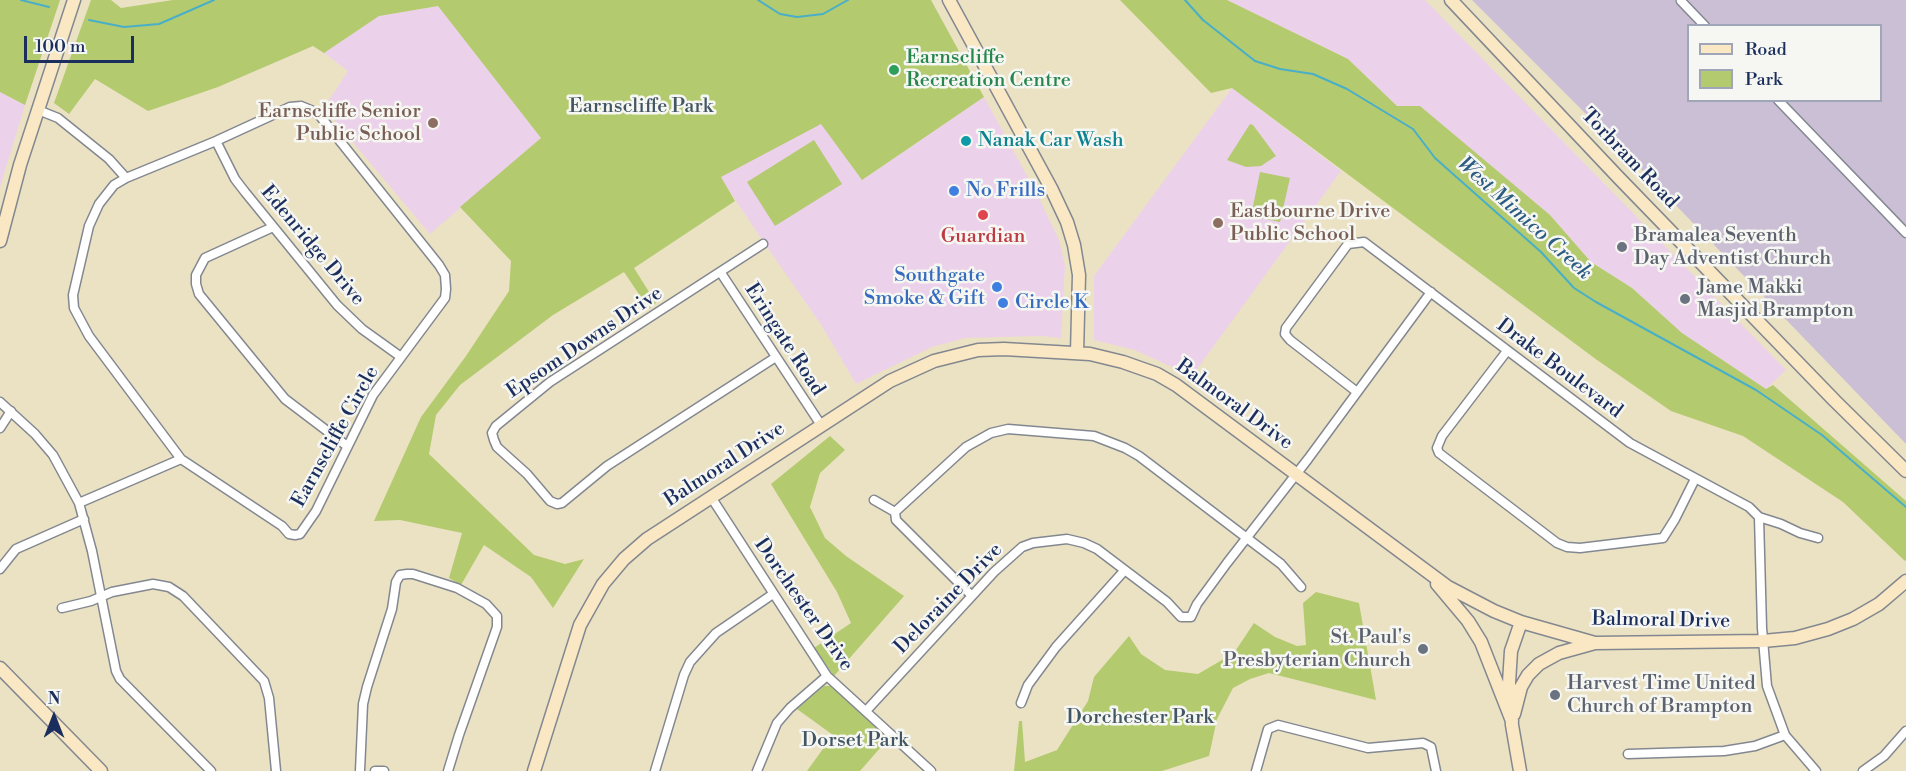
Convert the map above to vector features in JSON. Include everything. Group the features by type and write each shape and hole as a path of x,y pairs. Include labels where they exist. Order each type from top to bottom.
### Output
{"street":[{"path":"0,241 6,212 74,0"},
{"path":"949,0 1051,188 1067,222 1079,275 1077,353"},
{"name":"Torbram Road","path":"1451,0 1618,177 1906,471"},
{"path":"1681,1 1703,24"},
{"path":"1780,102 1906,233"},
{"name":"Earnscliffe Circle","path":"301,106 320,116 445,275 445,298 373,395 316,511 300,534 289,534 282,526 182,459 89,336 74,308 73,295 94,212 114,185 126,178 216,141 290,107 301,106"},
{"path":"38,110 58,117 109,159 126,178"},
{"name":"Edenridge Drive","path":"216,141 235,179 337,305 362,329 401,357"},
{"path":"273,226 205,258 196,275 199,294 285,399 347,446"},
{"name":"Drake Boulevard","path":"1357,392 1290,340 1286,334 1286,328 1348,244 1364,242 1630,443 1749,507 1760,517 1818,538"},
{"name":"Epsom Downs Drive","path":"763,244 550,382 496,426 492,433 497,447 527,474 550,501 557,504 562,503 607,466 776,357"},
{"name":"Eringate Road","path":"721,273 821,425"},
{"path":"1296,474 1431,292"},
{"name":"Balmoral Drive","path":"534,771 574,640 598,591 624,559 647,539 890,381 934,361 970,352 1004,349 1077,353 1123,362 1157,374 1176,385 1426,571 1467,598 1521,622 1595,643 1763,641 1812,634 1853,620 1879,604 1906,581"},
{"path":"1507,351 1442,436 1437,448 1439,453 1557,543 1580,549 1663,538 1695,479"},
{"path":"0,402 53,455 79,503 116,671 120,679 211,771"},
{"path":"0,428 11,411"},
{"path":"895,512 974,442 999,431 1026,430 1094,436 1125,448 1281,564 1301,587"},
{"path":"79,503 182,459"},
{"name":"Deloraine Drive","path":"866,711 972,596 1022,547 1049,540 1067,539 1084,543 1097,549 1167,602 1181,617 1187,619 1191,617 1197,604 1296,474"},
{"name":"Dorchester Drive","path":"711,497 827,675 931,771"},
{"path":"874,500 895,512"},
{"path":"895,512 896,520 972,596"},
{"path":"1760,517 1763,641 1767,686 1785,735 1816,771"},
{"path":"0,569 16,549 84,519"},
{"path":"1021,703 1028,685 1056,647 1124,571"},
{"path":"1426,571 1468,621 1481,642 1512,721"},
{"path":"360,771 363,704 367,687 392,609 396,582 400,575 413,574 457,588 486,604 497,616 497,627 448,771"},
{"path":"62,608 112,592 153,584 168,587 183,596 264,681 269,698 276,771"},
{"path":"655,771 690,662 716,633 773,594"},
{"path":"1520,771 1509,698 1509,662 1521,622"},
{"path":"1512,721 1521,687 1528,675 1539,664 1559,654 1595,643"},
{"path":"0,668 101,771"},
{"path":"757,771 777,723 790,708 827,675"},
{"path":"1256,771 1268,729 1278,725 1368,748 1423,744 1431,747 1436,771"},
{"path":"1863,771 1884,756 1906,731"},
{"path":"1628,754 1724,751 1755,746 1785,735"},
{"path":"375,771 384,771"}],"shaded area":[{"path":"1227,0 1425,0 1786,370 1766,389 1682,333 1632,288 1591,262 1550,215 1420,107 1397,106 1348,59"},
{"path":"1472,0 1906,0 1906,444 1638,166"},
{"name":"Earnscliffe Senior Public School","path":"438,6 541,138 430,234 324,108 348,71 324,53 379,16"},
{"name":"Eastbourne Drive Public School","path":"1232,88 1341,171 1192,376 1135,350 1094,340 1094,276"},
{"path":"0,92 25,105 0,187"},
{"path":"984,97 1037,194 1059,240 1065,266 1061,338 1041,336 965,338 932,347 856,384 822,326 720,177 821,123 862,180"}],"green space":[{"path":"0,0 60,0 25,105 0,92"},
{"name":"Earnscliffe Park","path":"91,0 111,0 121,8 173,0 931,0 984,97 862,180 821,124 721,177 735,201 634,268 656,303 649,309 624,272 553,315 460,385 436,415 429,454 534,555 565,564 584,559 553,608 531,577 484,545 461,585 449,578 462,533 400,520 374,521 421,417 466,356 509,291 511,261 460,207 541,138 438,6 379,16 324,53 313,46 218,87 148,111 95,79 69,114 54,103"},
{"path":"1120,0 1227,0 1348,59 1397,106 1420,106 1550,215 1591,262 1632,288 1682,333 1766,389 1773,385 1906,501 1906,560 1843,502 1743,436 1671,411 1597,360 1232,88 1211,93"},
{"path":"1250,124 1276,156 1261,166 1246,167 1227,160"},
{"path":"814,140 842,184 775,226 747,182"},
{"path":"1260,172 1290,178 1280,222 1251,216"},
{"path":"830,436 845,450 820,473 810,507 825,538 846,556 904,596 834,676 814,648 851,623 837,592 771,484"},
{"name":"Dorchester Park","path":"1316,592 1359,603 1376,700 1269,673 1233,688 1217,719 1209,756 1162,771 1014,771 1019,721 1022,721 1025,762 1057,750 1088,701 1094,677 1129,636 1141,654 1165,670 1198,674 1234,653 1254,623 1275,637 1297,646 1306,645 1303,603"},
{"name":"Dorset Park","path":"824,686 831,686 888,739 860,771 807,771 833,735 797,709"}],"waterway":[{"name":"West Mimico Creek","path":"21,0 49,7"},
{"name":"West Mimico Creek","path":"89,20 124,27 159,24 214,0"},
{"name":"West Mimico Creek","path":"758,0 780,14 797,17 823,14 848,0"},
{"name":"West Mimico Creek","path":"1185,0 1203,20 1255,61 1280,69 1313,74 1347,89 1413,129 1435,158 1541,252 1574,288 1756,390 1822,435 1906,507"}],"place":[{"name":"Earnscliffe Recreation Centre","path":"894,70"},
{"name":"Earnscliffe Senior Public School","path":"433,123"},
{"name":"Nanak Car Wash","path":"966,141"},
{"name":"No Frills","path":"954,191"},
{"name":"Guardian","path":"983,215"},
{"name":"Eastbourne Drive Public School","path":"1218,223"},
{"name":"Bramalea Seventh Day Adventist Church","path":"1622,247"},
{"name":"Southgate Smoke & Gift","path":"997,287"},
{"name":"Jame Makki Masjid Brampton","path":"1685,299"},
{"name":"Circle K","path":"1003,303"},
{"name":"St. Paul's Presbyterian Church","path":"1423,649"},
{"name":"Harvest Time United Church of Brampton","path":"1555,695"}]}
